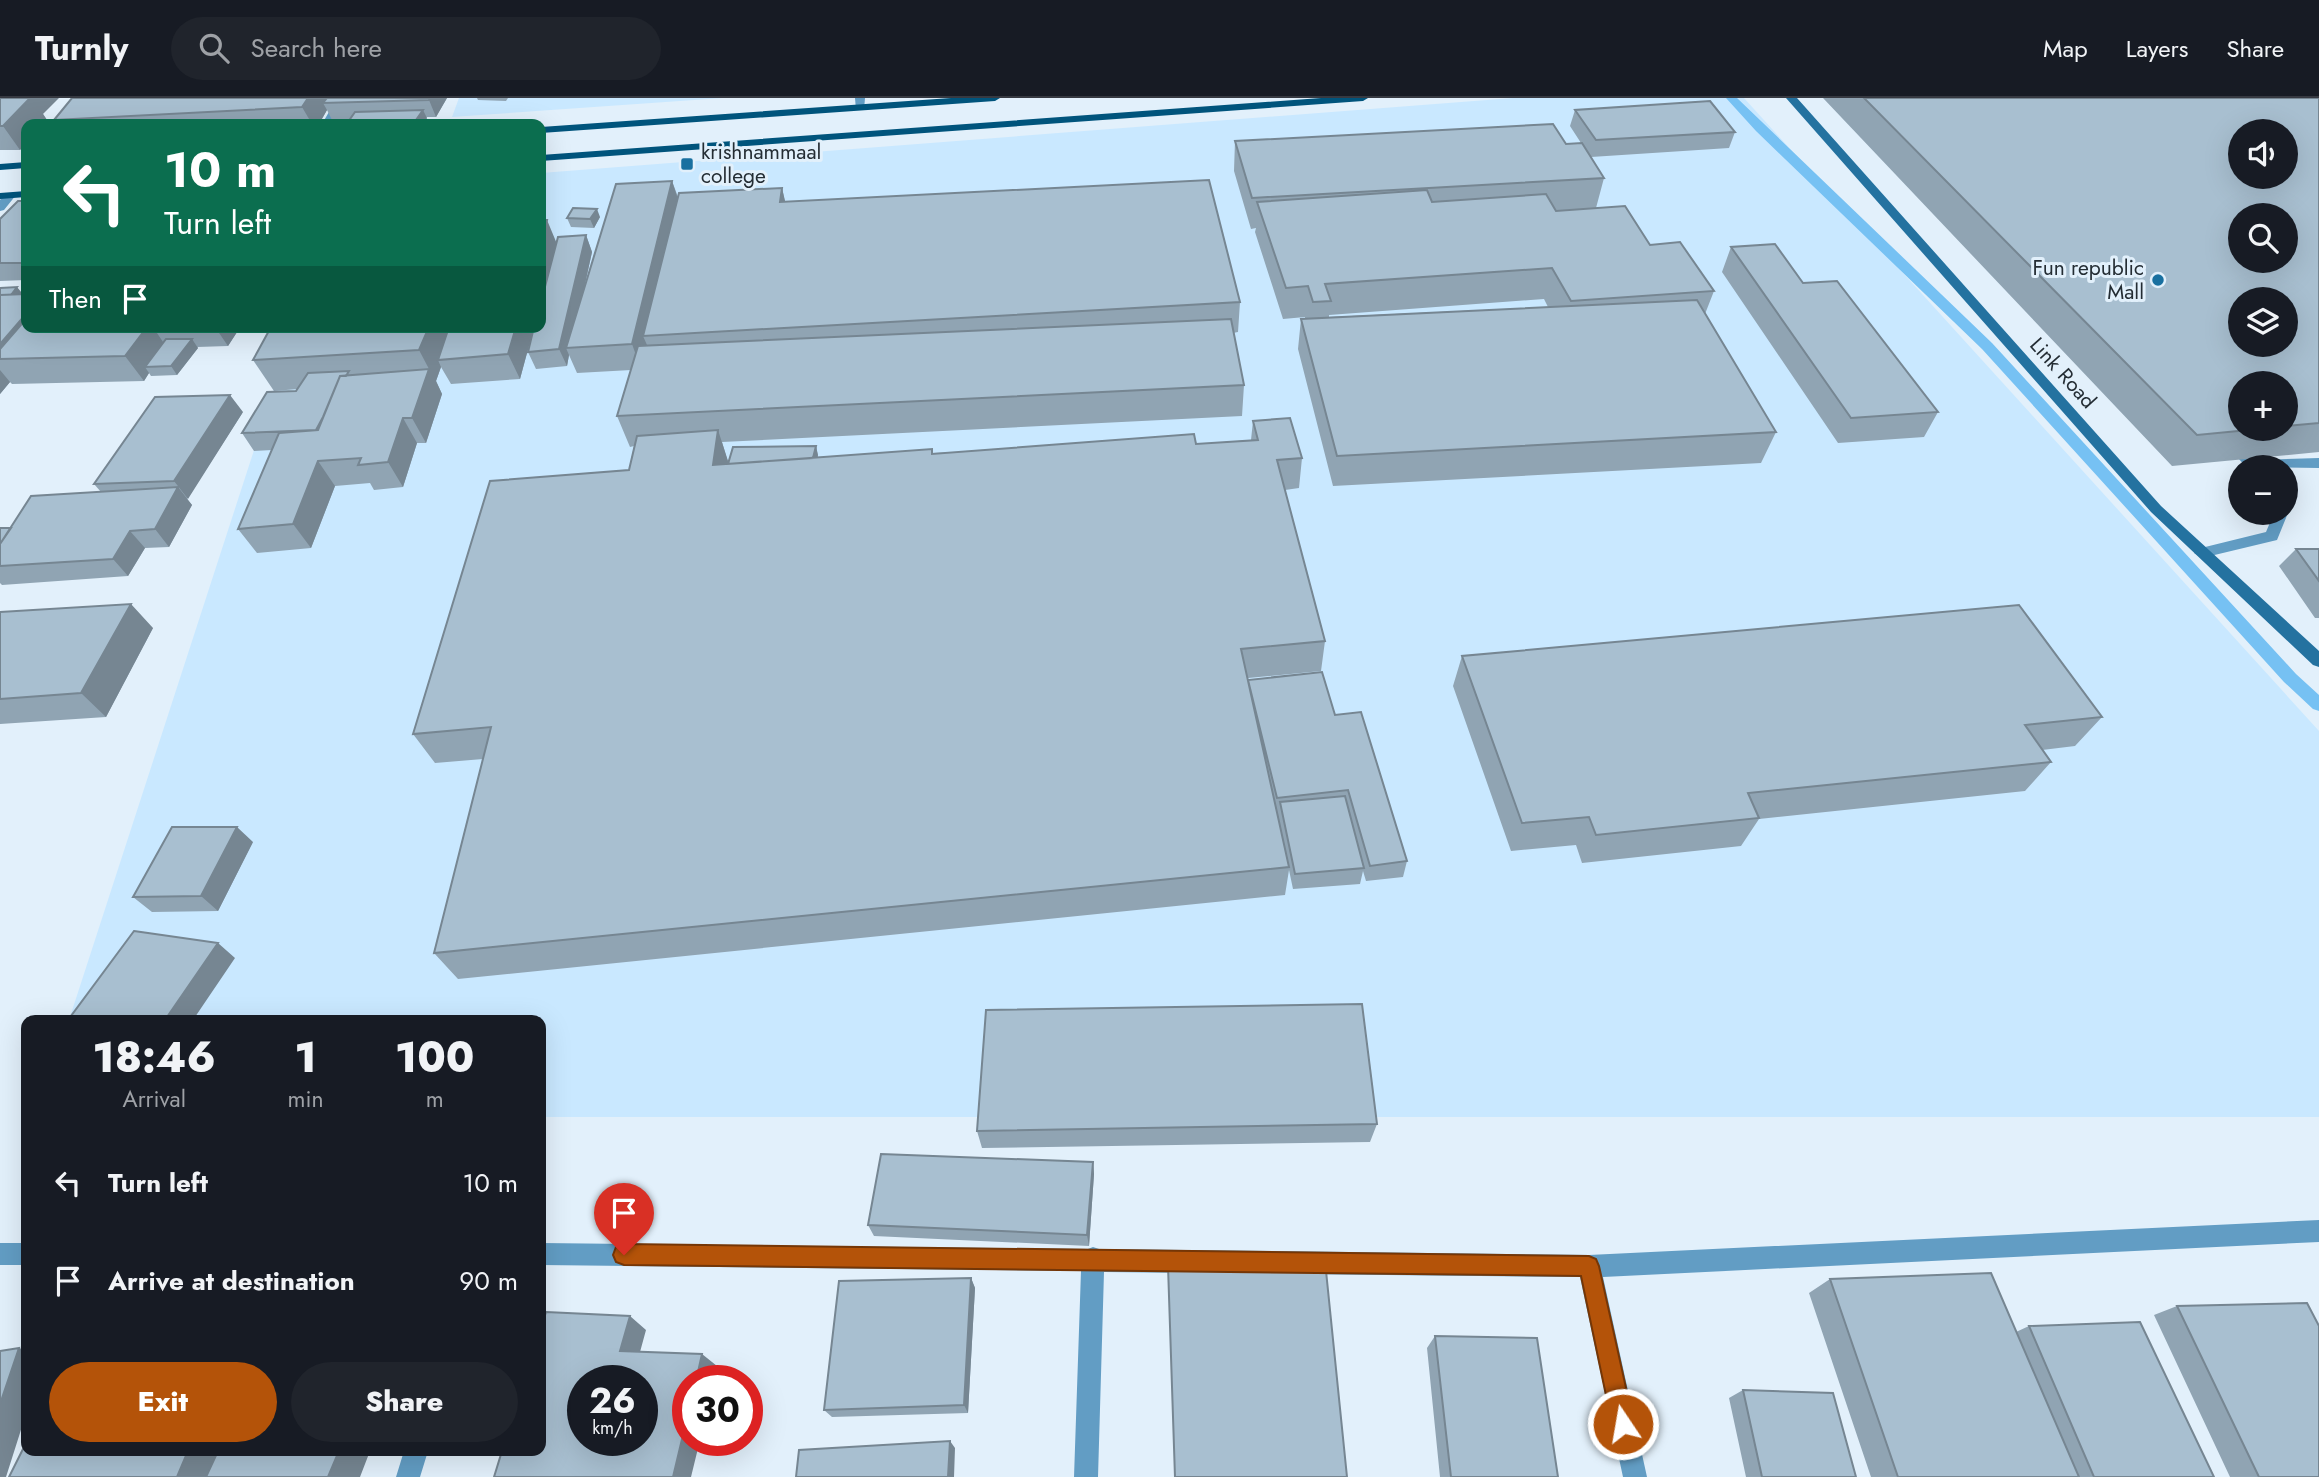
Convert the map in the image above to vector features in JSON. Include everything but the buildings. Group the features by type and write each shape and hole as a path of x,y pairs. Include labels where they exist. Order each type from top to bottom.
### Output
{"main road":[{"path":"546,130 860,103 995,98"},
{"path":"546,158 1363,98"},
{"path":"0,167 21,165"}],"street":[{"path":"330,119 342,98"},
{"name":"Link Road","path":"1791,98 2156,509 2319,661"},
{"path":"0,208 5,195"},
{"path":"2222,432 2244,455"},
{"path":"2298,464 2319,463"},
{"path":"2202,553 2272,536 2276,525"},
{"path":"546,1254 1093,1258 1589,1266 2319,1231"},
{"path":"0,1254 21,1254"},
{"path":"1086,1477 1093,1258"},
{"path":"1589,1266 1635,1477"},
{"path":"408,1477 414,1456"}],"shaded area":[{"path":"459,98 723,98 452,117"},
{"path":"1513,98 1744,98 2319,731 2319,1117 546,1117 546,1015 71,1015 292,333 546,333 546,173"}],"waterway":[{"path":"1731,98 1987,346 2290,678 2319,705"}],"place":[{"name":"krishnammaal college","path":"687,164"},
{"name":"Fun republic Mall","path":"2158,280"}],"route":[{"path":"624,1255 1093,1258 1589,1266 1623,1424"}]}
